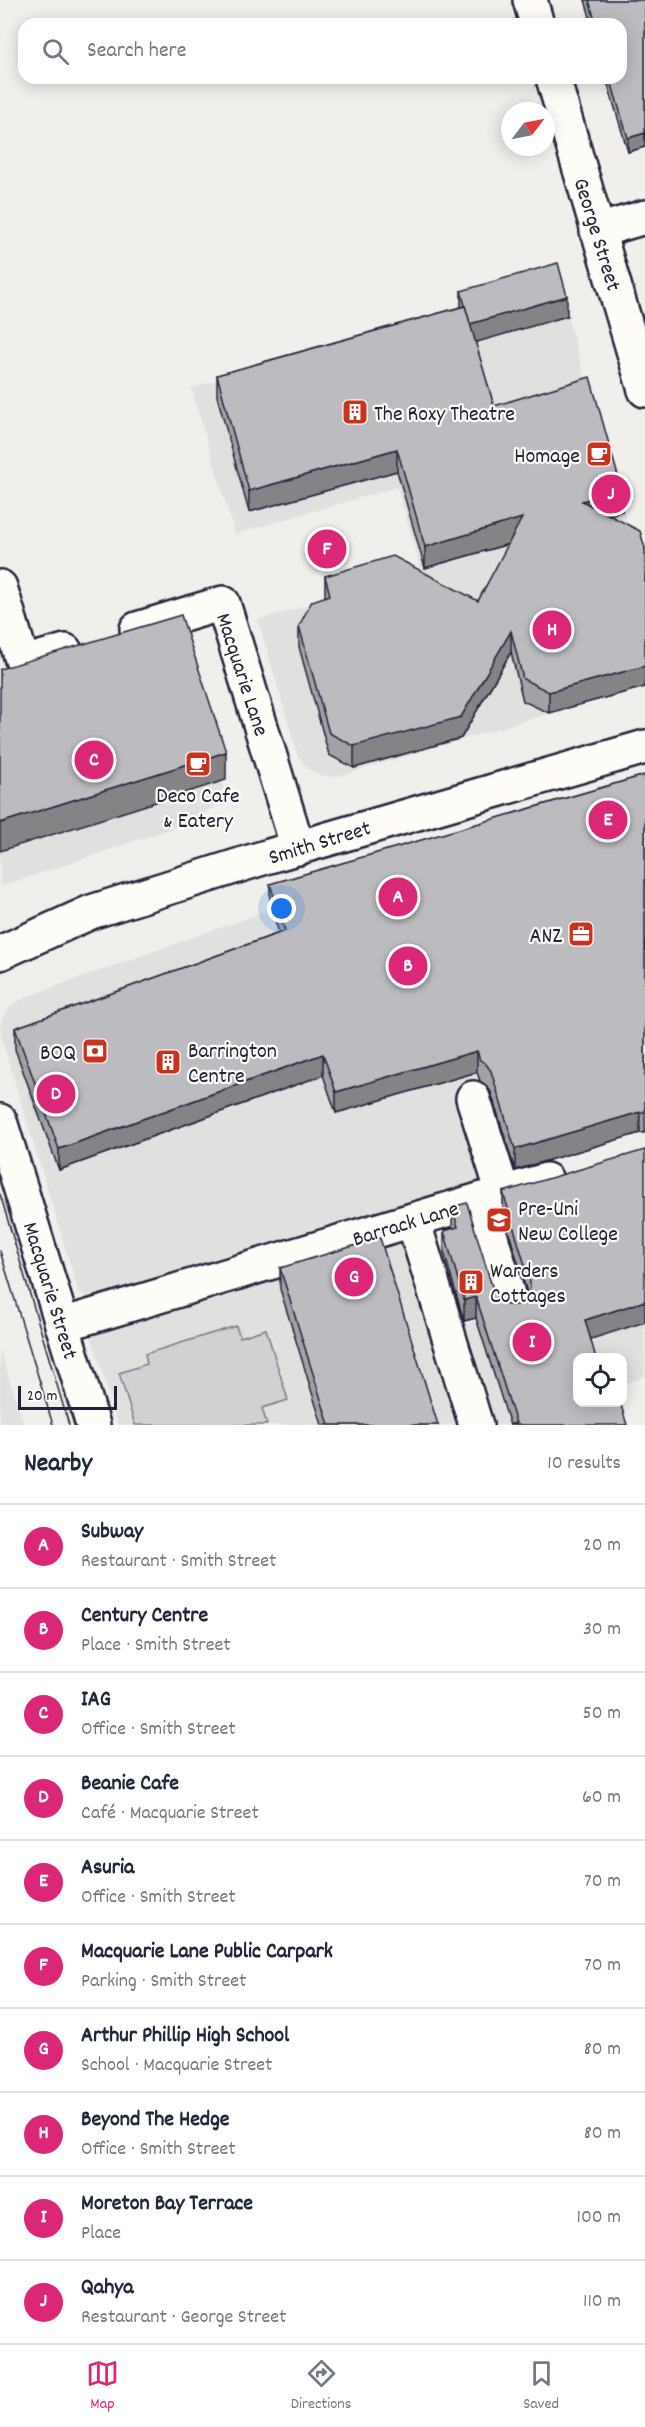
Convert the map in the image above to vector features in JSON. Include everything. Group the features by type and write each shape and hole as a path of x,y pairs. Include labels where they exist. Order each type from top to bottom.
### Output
{"street":[{"path":"530,0 535,18"},
{"name":"George Street","path":"555,84 645,390"},
{"path":"597,231 645,217"},
{"name":"Macquarie Lane","path":"0,587 24,663 223,603 298,848"},
{"name":"Smith Street","path":"0,953 91,912 298,848 645,747"},
{"path":"472,1098 512,1308"},
{"name":"Macquarie Street","path":"0,1121 93,1425"},
{"name":"Barrack Lane","path":"62,1325 580,1170"},
{"path":"413,1220 476,1425"}],"shaded area":[{"path":"558,284 645,586 645,685 336,777 321,776 308,769 298,756 258,620 422,572 397,487 235,534 191,388"},
{"path":"0,696 224,774 219,802 197,820 0,887"},
{"path":"272,909 645,1132 89,1298 79,1293 2,1040 0,1026 4,1014 26,997"},
{"path":"645,1166 645,1377 627,1383 627,1353 573,1353 573,1407 587,1407 619,1425 118,1425 89,1329 432,1226 463,1325 506,1311 476,1212"},
{"path":"236,1326 240,1337 266,1329 288,1400 262,1408 267,1425 135,1425 119,1373 147,1364 145,1354"},
{"path":"0,1350 24,1425 0,1425"}],"building":[{"path":"589,0 645,0 645,133 628,138 612,84 627,84 627,18 594,18"},
{"path":"558,263 567,296 470,324 461,291"},
{"path":"465,306 494,406 590,377 622,490 582,501 640,531 645,548 645,666 549,692 523,679 511,631 461,717 354,746 329,733 299,626 312,601 330,595 325,576 393,556 478,601 522,518 425,547 397,449 249,491 217,375"},
{"path":"181,615 226,752 0,823 0,669"},
{"path":"645,775 645,1112 515,1149 491,1071 480,1060 477,1051 336,1092 323,1054 59,1149 15,1028 285,931 270,884"},
{"path":"645,1150 645,1301 585,1320 595,1353 573,1353 573,1407 622,1407 627,1425 509,1425 516,1423 476,1297 464,1300 444,1231 458,1227 452,1207 467,1203 494,1293 507,1305 518,1305 526,1299 530,1292 530,1282 503,1192"},
{"path":"380,1238 438,1425 329,1425 280,1268"}],"tram line":[{"path":"0,1194 69,1425"},
{"path":"0,1251 53,1425"}],"place":[{"name":"The Roxy Theatre","path":"355,412"},
{"name":"Homage","path":"599,454"},
{"name":"Qahya","path":"611,494"},
{"name":"Macquarie Lane Public Carpark","path":"327,549"},
{"name":"Beyond The Hedge","path":"552,630"},
{"name":"IAG","path":"94,760"},
{"name":"Deco Cafe & Eatery","path":"198,764"},
{"name":"Asuria","path":"608,820"},
{"name":"Subway","path":"398,897"},
{"name":"ANZ","path":"581,934"},
{"name":"Century Centre","path":"408,966"},
{"name":"BOQ","path":"95,1051"},
{"name":"Barrington Centre","path":"168,1062"},
{"name":"Beanie Cafe","path":"56,1094"},
{"name":"Pre-Uni New College","path":"499,1220"},
{"name":"Arthur Phillip High School","path":"354,1277"},
{"name":"Warders Cottages","path":"471,1282"},
{"name":"Moreton Bay Terrace","path":"532,1342"}]}
